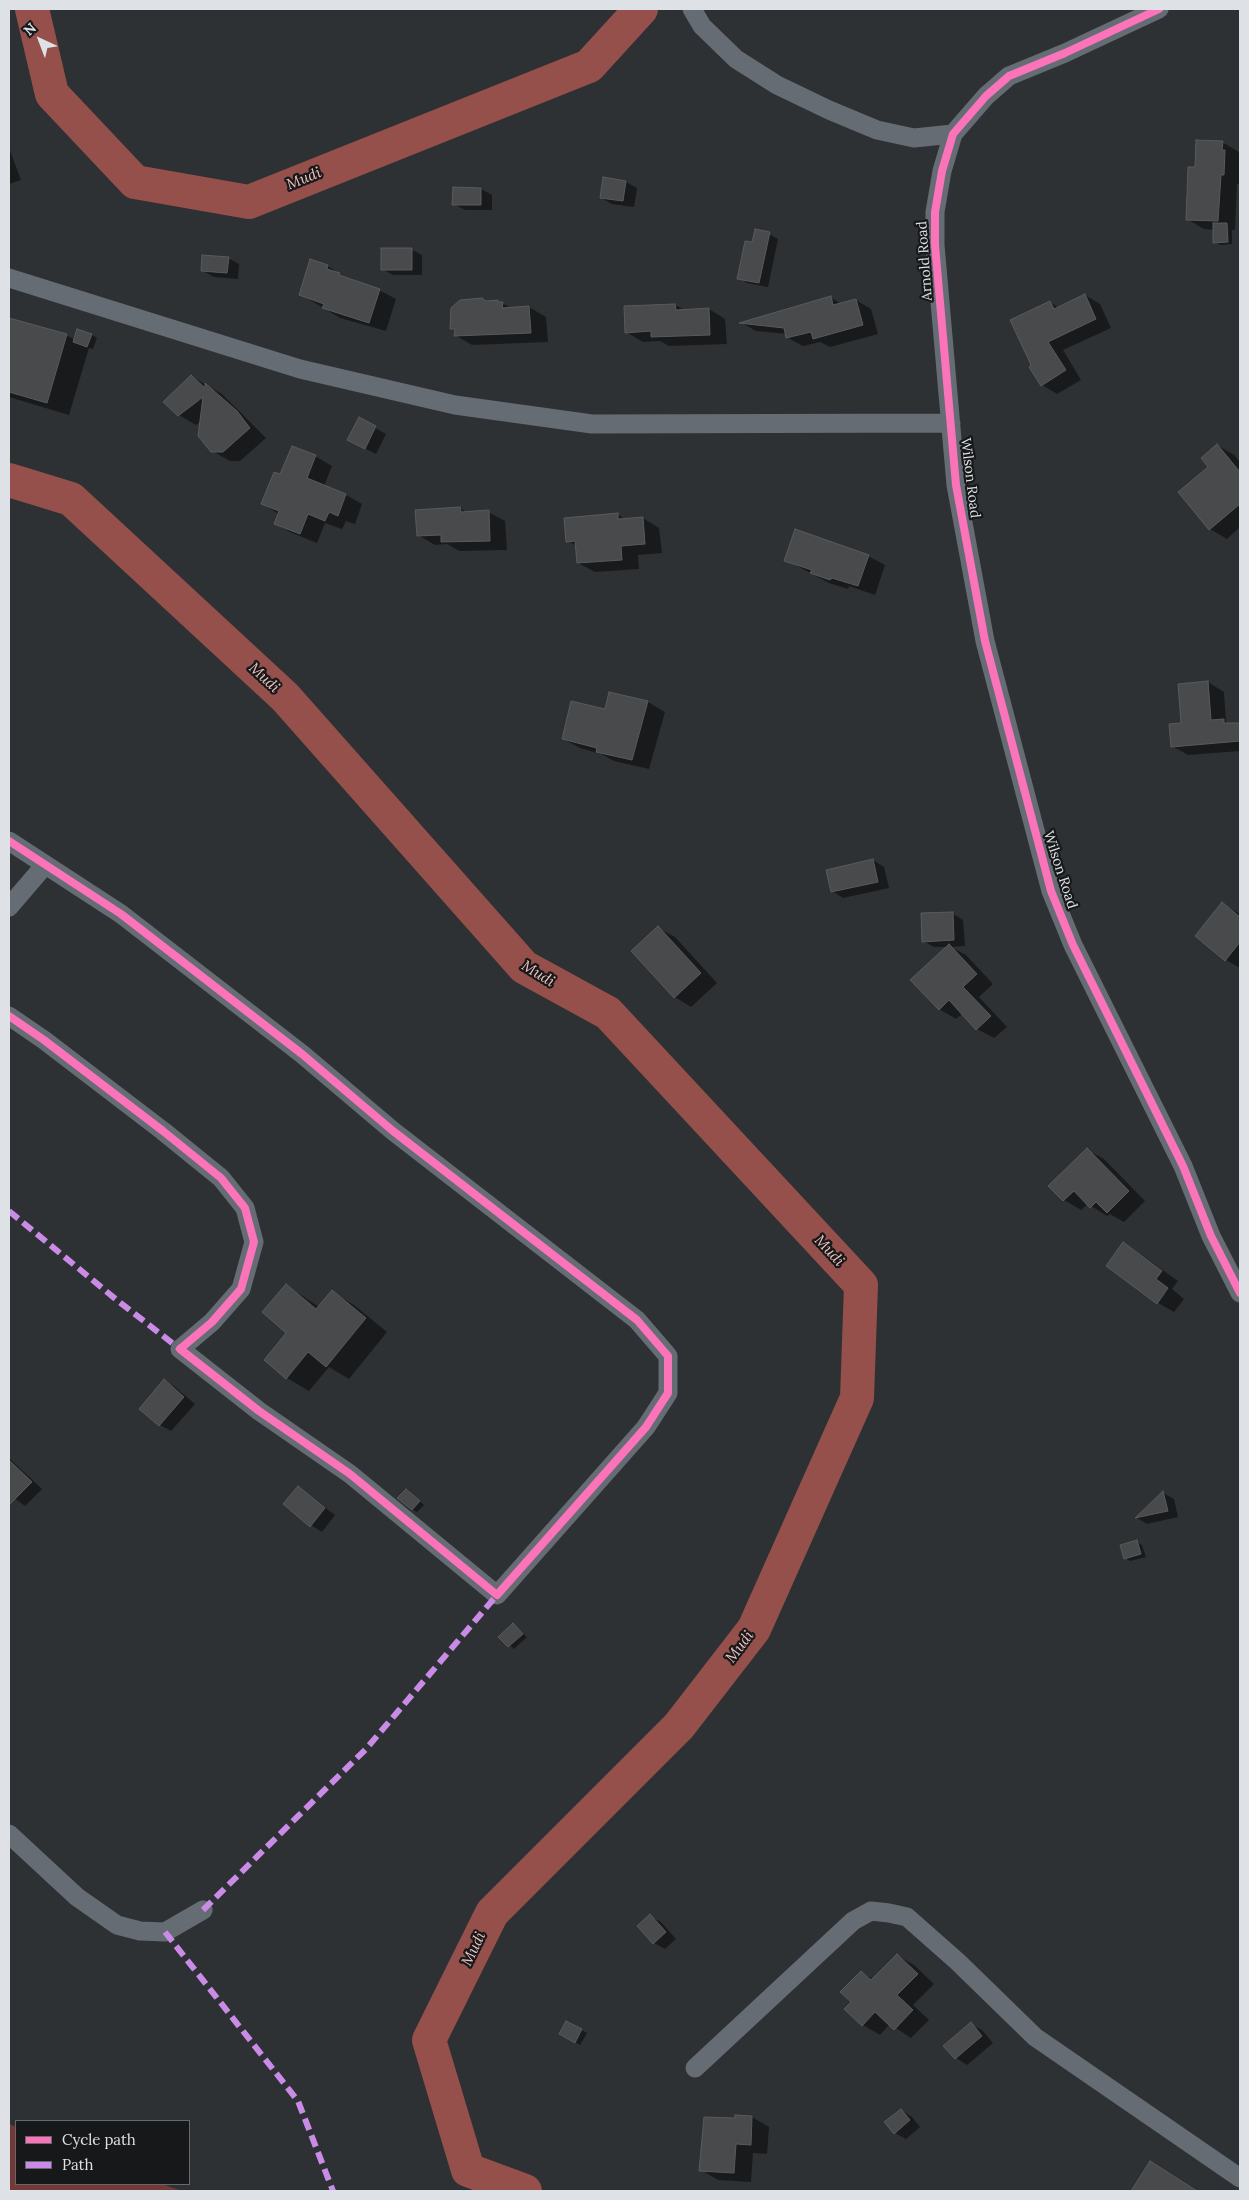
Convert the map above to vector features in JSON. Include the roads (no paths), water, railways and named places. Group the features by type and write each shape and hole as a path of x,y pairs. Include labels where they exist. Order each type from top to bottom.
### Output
{"street":[{"path":"692,9 702,26 736,59 777,85 829,110 877,130 914,138 953,134"},
{"name":"Arnold Road","path":"951,423 935,245 935,212 942,171 953,134 986,96 1009,76 1159,9"},
{"path":"9,278 300,369 455,405 592,424 951,423"},
{"name":"Wilson Road","path":"951,423 956,486 986,641 1051,891 1073,944 1183,1166 1212,1236 1240,1293"},
{"path":"9,841 129,920 302,1054 393,1132 637,1320 668,1356 668,1393 646,1428 496,1594 350,1474 259,1410 180,1349 212,1322 241,1289 254,1242 244,1208 221,1178 185,1148 44,1040 9,1016"},
{"path":"9,907 45,865"},
{"path":"9,1834 77,1897 117,1924 140,1931 164,1932 203,1910"},
{"path":"695,2068 853,1921 872,1910 889,1912 907,1917 958,1962 1036,2038 1240,2178"}],"waterway":[{"name":"Mudi","path":"32,9 52,94 135,182 249,202 589,66 641,9"},
{"name":"Mudi","path":"9,480 71,499 285,697 524,967 608,1013 861,1285 857,1398 754,1629 679,1726 492,1913 429,2040 468,2170 525,2191"}]}
